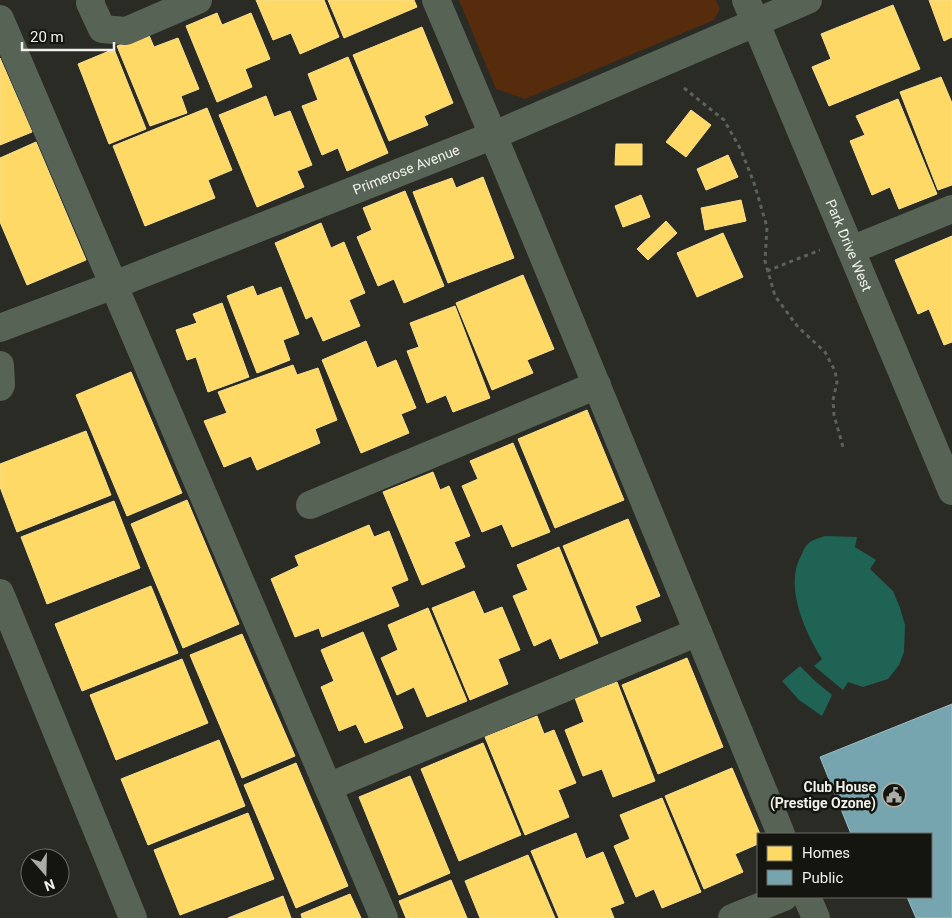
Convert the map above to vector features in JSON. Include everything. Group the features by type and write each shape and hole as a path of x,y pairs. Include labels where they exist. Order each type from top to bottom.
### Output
{"street":[{"path":"92,0 90,3 102,28 126,31 198,0"},
{"path":"436,0 598,385 781,833"},
{"name":"Primerose Avenue","path":"0,328 494,135 750,11 808,0"},
{"name":"Park Drive West","path":"750,11 952,491"},
{"path":"0,19 384,918"},
{"path":"848,244 952,209"},
{"path":"0,365 2,385 0,388"},
{"path":"310,505 598,385"},
{"path":"0,594 133,918"},
{"path":"328,787 698,632"},
{"path":"732,918 782,898"},
{"path":"807,898 816,918"}],"path":[{"path":"684,88 724,120 741,150 754,183 767,227 765,260 775,296 798,327 825,352 835,370 837,382 833,400 834,415 843,447"},
{"path":"767,271 848,244"}],"shaded area":[{"path":"459,0 716,0 720,9 714,20 525,99 496,89"},
{"path":"825,536 857,537 855,547 876,560 870,569 893,591 905,625 904,652 899,665 888,679 863,687 848,682 843,690 814,666 822,659 809,636 798,608 795,580 797,566 805,547 811,541"},
{"path":"800,666 832,695 822,716 799,700 782,681"}],"building: Homes":[{"path":"256,0 324,0 339,37 300,54 291,33 273,40"},
{"path":"328,0 414,0 417,7 344,38"},
{"path":"929,0 952,0 952,37 944,41"},
{"path":"893,5 920,69 829,106 812,67 831,59 821,34"},
{"path":"217,13 222,25 251,13 270,59 245,69 252,87 217,102 186,26"},
{"path":"422,27 453,103 424,116 428,125 389,141 353,55"},
{"path":"148,33 154,47 178,38 199,89 181,96 187,113 150,126 117,46"},
{"path":"114,49 146,129 109,144 78,64"},
{"path":"348,57 388,153 347,171 338,148 322,155 302,106 318,100 308,74"},
{"path":"0,58 32,132 0,145"},
{"path":"941,77 952,103 952,185 938,190 900,92"},
{"path":"266,96 274,117 290,111 312,165 297,171 304,187 257,207 219,115"},
{"path":"898,99 937,194 899,209 890,187 872,195 850,141 865,135 856,116"},
{"path":"207,108 232,170 208,180 215,198 145,226 113,146"},
{"path":"691,110 711,125 686,157 666,142"},
{"path":"36,142 86,260 27,285 0,222 0,158"},
{"path":"616,144 642,144 642,165 615,165"},
{"path":"728,155 738,177 706,190 697,169"},
{"path":"483,177 514,258 448,283 413,192 452,178 456,188"},
{"path":"405,191 444,286 404,303 394,279 378,286 357,237 372,230 363,208"},
{"path":"641,195 650,217 623,227 615,206"},
{"path":"741,200 746,221 705,230 701,208"},
{"path":"666,221 677,233 648,260 637,249"},
{"path":"321,223 331,248 344,242 365,293 349,300 360,326 323,341 312,316 306,319 275,243"},
{"path":"723,233 743,277 697,297 677,253"},
{"path":"952,236 952,342 944,345 929,309 918,314 895,260"},
{"path":"523,275 554,349 527,360 533,373 492,390 456,303"},
{"path":"253,286 257,296 281,287 299,334 283,340 290,360 257,373 227,296"},
{"path":"222,303 249,377 208,392 196,357 187,360 176,330 197,323 193,314"},
{"path":"455,306 490,398 453,412 446,395 427,403 407,351 419,347 410,323"},
{"path":"366,341 377,368 396,360 416,408 401,414 409,433 361,453 322,360"},
{"path":"293,365 297,375 318,368 337,420 315,429 320,443 257,470 251,456 224,467 204,421 227,413 218,392"},
{"path":"131,372 182,493 127,516 76,395"},
{"path":"587,410 624,500 555,528 518,439"},
{"path":"86,431 111,495 17,532 0,487 0,464"},
{"path":"513,443 550,532 512,547 502,524 482,532 462,486 478,479 470,461"},
{"path":"433,472 440,490 449,486 470,536 454,542 465,567 422,585 383,492"},
{"path":"187,500 239,624 183,648 131,524"},
{"path":"114,501 140,568 47,604 21,537"},
{"path":"628,519 660,596 635,606 641,621 601,637 563,546"},
{"path":"369,525 374,537 389,531 408,580 391,587 399,606 322,637 319,628 295,637 271,579 299,566 295,556"},
{"path":"559,547 598,643 560,659 551,638 534,646 513,596 528,590 517,565"},
{"path":"151,586 178,653 82,691 55,624"},
{"path":"474,591 484,614 502,607 520,650 498,659 508,684 470,700 432,608"},
{"path":"428,608 467,701 427,717 414,687 397,695 381,658 398,650 388,625"},
{"path":"363,632 403,728 365,743 356,724 339,731 321,687 334,681 321,650"},
{"path":"242,634 295,756 242,778 190,655"},
{"path":"687,658 723,747 658,774 622,685"},
{"path":"182,659 208,723 116,760 90,695"},
{"path":"617,682 655,781 613,797 602,769 583,776 565,730 584,722 575,698"},
{"path":"537,716 544,734 554,730 576,783 558,790 569,817 525,835 485,737"},
{"path":"219,740 245,806 148,845 121,779"},
{"path":"483,743 521,835 459,861 421,769"},
{"path":"296,763 348,886 296,908 244,785"},
{"path":"732,768 760,833 757,833 757,844 735,854 743,872 704,889 665,796"},
{"path":"410,776 450,873 399,895 359,797"},
{"path":"662,798 701,892 662,908 654,889 636,897 614,846 630,839 620,815"},
{"path":"248,813 274,879 180,915 154,850"},
{"path":"576,833 586,859 603,852 624,903 610,908 614,918 559,918 531,851"},
{"path":"528,855 555,918 480,918 465,881"},
{"path":"451,880 467,918 406,918 399,901"},
{"path":"350,894 361,918 302,918 301,914"},
{"path":"283,896 291,918 228,918"}],"building: Public":[{"name":"Club House (Prestige Ozone)","path":"952,704 952,918 916,918 907,898 932,898 932,833 851,833 820,757"}],"place":[{"name":"Club House (Prestige Ozone)","path":"894,795"}]}
